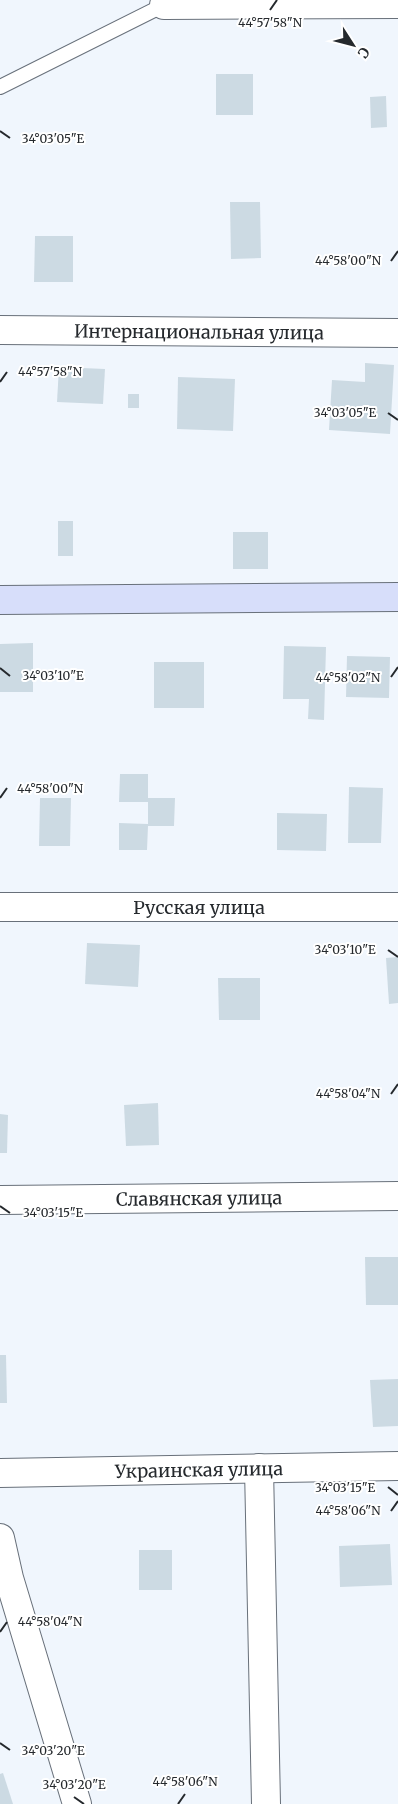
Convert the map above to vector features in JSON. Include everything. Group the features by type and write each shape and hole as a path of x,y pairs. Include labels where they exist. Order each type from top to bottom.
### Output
{"street":[{"path":"164,5 398,4"},
{"name":"Интернациональная улица","path":"0,330 398,333"},
{"path":"0,600 398,597"},
{"name":"Русская улица","path":"0,907 398,907"},
{"name":"Славянская улица","path":"0,1200 398,1196"},
{"name":"Украинская улица","path":"0,1473 398,1466"},
{"path":"259,1468 266,1804"},
{"path":"0,1538 9,1578 77,1804"}],"lane":[{"path":"0,87 164,5"}],"building":[{"path":"216,74 253,74 253,115 216,115"},
{"path":"386,96 387,127 371,128 370,97"},
{"path":"230,202 260,202 261,258 231,259"},
{"path":"35,236 73,236 73,282 34,282"},
{"path":"365,363 394,365 390,434 329,430 332,380 365,382"},
{"path":"59,367 105,369 103,404 57,402"},
{"path":"178,377 235,379 233,431 177,429"},
{"path":"128,394 139,394 139,408 128,408"},
{"path":"58,521 73,521 73,556 58,556"},
{"path":"233,532 268,532 268,569 233,569"},
{"path":"33,643 33,692 0,692 0,644"},
{"path":"284,646 326,647 324,720 308,719 309,699 283,699"},
{"path":"347,656 390,657 389,698 346,697"},
{"path":"154,662 204,662 204,708 154,708"},
{"path":"120,774 148,774 148,798 175,798 174,826 148,826 147,850 119,850 119,823 148,824 148,802 119,802"},
{"path":"349,787 383,788 381,843 348,843"},
{"path":"40,798 71,798 70,846 39,846"},
{"path":"277,813 327,814 326,851 277,850"},
{"path":"87,943 140,945 138,987 85,984"},
{"path":"398,957 398,1003 389,1004 386,958"},
{"path":"218,978 260,978 260,1020 219,1020"},
{"path":"158,1103 159,1145 126,1146 124,1105"},
{"path":"0,1114 8,1115 7,1153 0,1153"},
{"path":"365,1257 398,1257 398,1305 366,1305"},
{"path":"0,1355 6,1355 7,1403 0,1403"},
{"path":"398,1379 398,1426 373,1427 370,1380"},
{"path":"390,1544 392,1585 340,1587 339,1546"},
{"path":"139,1550 172,1550 172,1590 139,1590"},
{"path":"3,1773 13,1804 0,1804 0,1774"}]}
